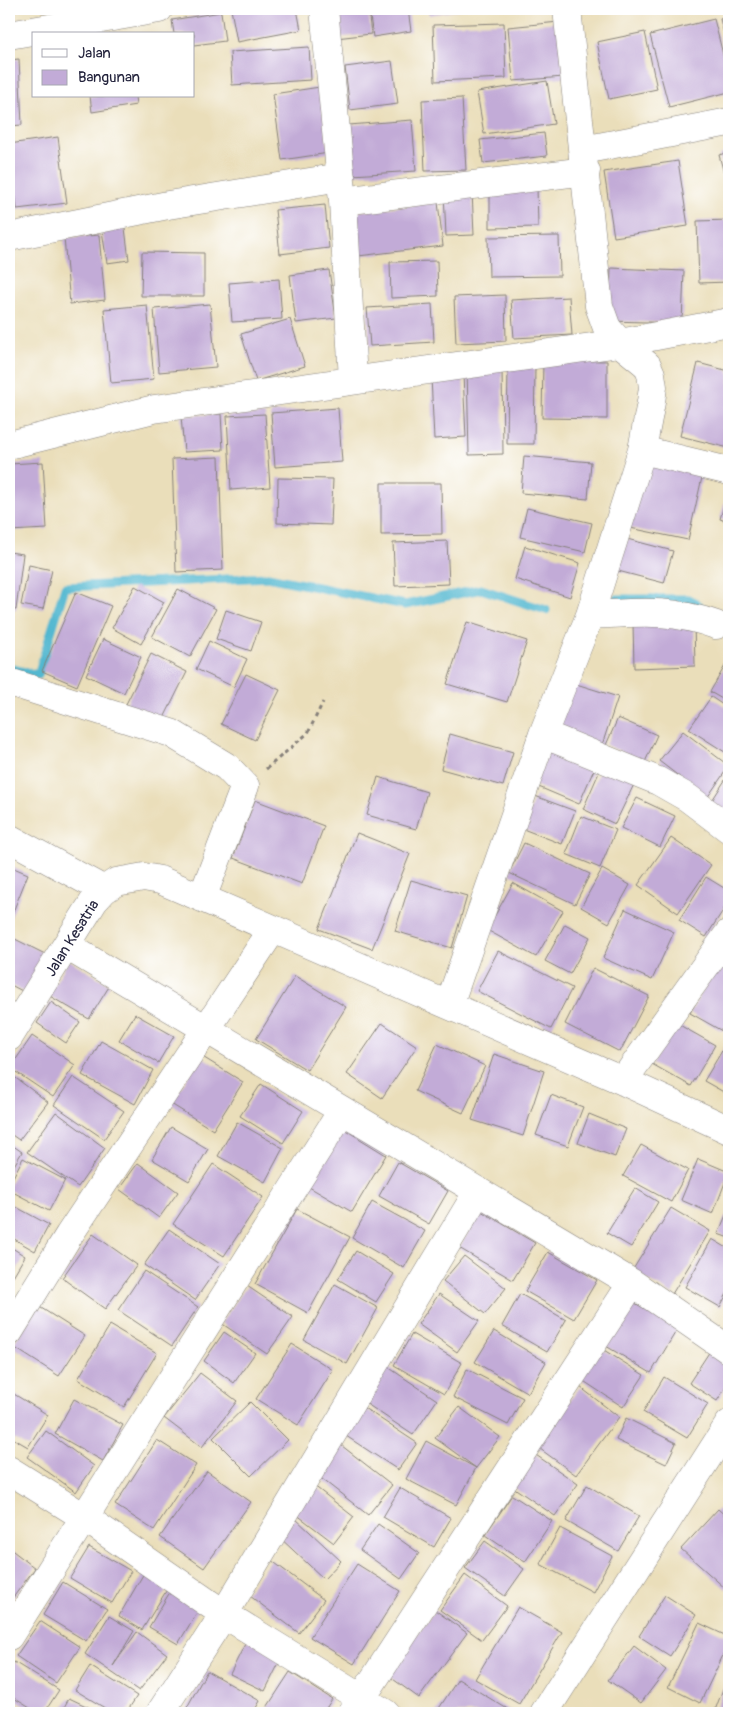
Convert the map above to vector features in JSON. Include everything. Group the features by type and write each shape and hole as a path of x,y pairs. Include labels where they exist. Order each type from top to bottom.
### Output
{"street":[{"path":"9,35 159,9"},
{"path":"324,9 342,189 353,380"},
{"path":"449,1005 543,734 590,615 642,450 653,388 651,374 647,365 620,343 607,328 599,306 567,9"},
{"path":"9,237 168,205 342,189 584,160 729,122"},
{"path":"9,445 154,408 620,343 729,322"},
{"path":"642,450 729,471"},
{"path":"590,615 677,613 716,625"},
{"path":"9,682 171,733 227,767 245,786 202,898"},
{"path":"543,734 658,781 688,798 729,829"},
{"path":"9,838 104,890"},
{"name":"Jalan Kesatria","path":"9,1037 18,1002 67,946 94,901 104,890 116,882 144,877 160,880 202,898 623,1081 729,1130"},
{"path":"9,1332 69,1235 273,929"},
{"path":"623,1081 729,933"},
{"path":"67,946 206,1028 226,1043 632,1283 729,1350"},
{"path":"9,1636 342,1111"},
{"path":"160,1713 224,1614 478,1193"},
{"path":"357,1705 632,1283"},
{"path":"544,1713 729,1424"},
{"path":"9,1470 84,1517 357,1705 386,1713"}],"path":[{"path":"245,786 308,733 324,702"}],"building":[{"path":"231,9 297,9 301,30 237,42"},
{"path":"368,9 371,34 336,38 333,10"},
{"path":"369,9 408,9 411,31 373,37"},
{"path":"428,9 459,9 459,10 429,15"},
{"path":"221,12 225,41 195,45 195,32 174,32 172,20"},
{"path":"729,16 729,52 720,19"},
{"path":"714,19 729,78 729,92 669,107 650,35"},
{"path":"559,22 564,77 513,81 508,27"},
{"path":"504,23 506,78 435,81 433,25"},
{"path":"645,32 657,89 609,99 597,42"},
{"path":"309,47 311,80 232,85 230,52"},
{"path":"19,59 22,125 9,126 9,60"},
{"path":"392,61 398,104 350,110 345,67"},
{"path":"547,81 554,124 484,134 477,92"},
{"path":"320,87 329,153 282,160 273,94"},
{"path":"90,98 135,98 136,105 92,112"},
{"path":"462,98 466,170 425,171 422,100"},
{"path":"412,120 416,171 352,175 349,125"},
{"path":"544,133 547,156 483,163 480,140"},
{"path":"58,137 67,203 17,209 9,144"},
{"path":"729,152 729,192 719,155"},
{"path":"678,161 688,226 614,237 604,172"},
{"path":"537,186 538,227 490,228 490,187"},
{"path":"472,191 474,235 446,236 444,192"},
{"path":"438,202 443,246 358,256 353,212"},
{"path":"325,205 329,248 280,254 275,210"},
{"path":"124,220 129,260 107,263 101,224"},
{"path":"729,220 729,282 699,283 697,221"},
{"path":"99,235 105,300 70,304 64,238"},
{"path":"559,236 560,276 489,277 488,237"},
{"path":"142,252 204,253 204,296 141,296"},
{"path":"437,261 438,296 391,298 390,262"},
{"path":"611,268 684,271 682,323 609,321"},
{"path":"329,270 336,318 296,323 290,275"},
{"path":"279,279 282,319 232,322 229,283"},
{"path":"505,295 506,341 456,343 454,297"},
{"path":"569,297 572,335 514,338 511,300"},
{"path":"210,304 216,367 159,372 154,309"},
{"path":"432,304 434,342 370,346 367,308"},
{"path":"147,305 154,379 111,383 104,309"},
{"path":"290,319 305,366 256,381 241,334"},
{"path":"543,360 607,361 607,419 542,418"},
{"path":"698,363 729,371 729,448 680,436"},
{"path":"508,366 535,366 534,444 507,444"},
{"path":"502,367 503,454 469,455 467,368"},
{"path":"463,375 466,437 434,439 431,377"},
{"path":"338,408 342,462 275,467 271,413"},
{"path":"221,414 223,450 184,452 181,416"},
{"path":"265,414 270,487 231,490 227,416"},
{"path":"524,456 591,462 588,499 521,493"},
{"path":"219,457 223,570 176,572 172,459"},
{"path":"645,461 703,473 688,540 630,528"},
{"path":"43,462 47,529 9,531 9,464"},
{"path":"278,478 333,479 331,525 277,523"},
{"path":"381,483 441,483 442,534 381,535"},
{"path":"729,488 729,522 720,519"},
{"path":"527,508 592,523 585,552 520,537"},
{"path":"627,539 673,551 664,583 618,571"},
{"path":"447,541 449,584 395,586 393,543"},
{"path":"525,546 580,563 570,597 515,579"},
{"path":"9,552 23,554 16,610 9,609"},
{"path":"29,565 52,570 43,609 21,605"},
{"path":"135,586 164,602 141,644 112,628"},
{"path":"178,589 216,609 190,657 152,637"},
{"path":"76,592 111,606 77,686 42,671"},
{"path":"226,610 261,622 251,651 216,639"},
{"path":"467,622 527,641 507,702 447,684"},
{"path":"694,622 695,666 634,668 633,623"},
{"path":"103,639 141,657 124,693 86,675"},
{"path":"209,641 247,659 234,687 196,669"},
{"path":"151,654 187,672 162,722 126,704"},
{"path":"729,659 729,703 710,692"},
{"path":"246,674 280,690 255,740 221,724"},
{"path":"573,683 618,697 601,748 556,734"},
{"path":"711,697 729,709 728,754 689,729"},
{"path":"618,718 657,735 645,762 606,745"},
{"path":"683,731 729,766 707,798 659,761"},
{"path":"450,734 513,752 503,786 441,769"},
{"path":"553,741 598,760 579,804 534,785"},
{"path":"604,761 638,776 615,824 583,809"},
{"path":"729,774 729,814 711,802"},
{"path":"378,777 427,792 416,829 367,815"},
{"path":"535,796 575,811 562,844 523,829"},
{"path":"637,798 675,816 660,847 621,828"},
{"path":"255,800 324,826 302,884 233,858"},
{"path":"581,816 616,830 600,868 566,854"},
{"path":"357,833 410,854 372,949 319,929"},
{"path":"671,838 711,865 678,913 638,885"},
{"path":"524,843 590,874 575,904 509,873"},
{"path":"9,866 28,874 11,917 9,916"},
{"path":"602,869 630,885 609,923 581,907"},
{"path":"706,877 729,891 729,901 706,937 679,920"},
{"path":"411,880 467,896 452,948 395,931"},
{"path":"513,883 563,911 536,957 487,930"},
{"path":"625,909 674,932 652,980 603,958"},
{"path":"565,924 590,937 570,974 545,961"},
{"path":"9,936 45,954 26,993 9,984"},
{"path":"498,951 572,988 551,1029 477,991"},
{"path":"722,958 729,962 729,1019 722,1031 690,1013"},
{"path":"69,960 110,985 89,1019 48,995"},
{"path":"593,968 649,996 620,1052 565,1024"},
{"path":"295,976 346,1007 307,1070 256,1039"},
{"path":"51,1002 80,1022 66,1043 37,1023"},
{"path":"135,1014 174,1036 158,1063 119,1040"},
{"path":"382,1023 417,1046 382,1098 347,1074"},
{"path":"676,1023 715,1045 691,1086 652,1064"},
{"path":"32,1036 75,1065 53,1097 10,1068"},
{"path":"729,1039 729,1095 704,1081"},
{"path":"101,1041 153,1070 135,1104 82,1075"},
{"path":"437,1044 485,1066 463,1113 415,1091"},
{"path":"494,1054 544,1071 523,1136 472,1120"},
{"path":"201,1056 243,1082 213,1130 171,1104"},
{"path":"9,1073 48,1102 19,1140 9,1133"},
{"path":"73,1077 124,1111 104,1139 54,1105"},
{"path":"261,1084 303,1111 283,1143 240,1116"},
{"path":"551,1095 583,1107 568,1146 536,1135"},
{"path":"56,1112 105,1148 78,1187 27,1152"},
{"path":"589,1114 626,1129 615,1157 578,1143"},
{"path":"237,1122 283,1148 265,1182 218,1156"},
{"path":"171,1127 208,1149 189,1181 152,1159"},
{"path":"344,1129 386,1155 352,1212 309,1187"},
{"path":"9,1143 22,1152 9,1174"},
{"path":"641,1145 688,1170 671,1202 623,1176"},
{"path":"23,1158 65,1180 49,1211 9,1190 9,1185"},
{"path":"698,1159 729,1172 713,1214 681,1200"},
{"path":"398,1162 448,1191 429,1224 379,1196"},
{"path":"138,1163 178,1192 159,1218 119,1189"},
{"path":"213,1164 263,1197 224,1256 173,1224"},
{"path":"635,1188 658,1202 631,1247 607,1233"},
{"path":"372,1202 425,1231 404,1268 352,1238"},
{"path":"9,1203 49,1225 35,1251 9,1236"},
{"path":"671,1208 710,1231 672,1294 632,1271"},
{"path":"729,1208 729,1238 718,1234"},
{"path":"297,1209 350,1237 308,1313 255,1284"},
{"path":"481,1211 535,1243 513,1280 459,1248"},
{"path":"169,1229 220,1264 195,1300 144,1265"},
{"path":"93,1234 137,1265 105,1309 62,1278"},
{"path":"712,1239 729,1249 729,1290 720,1307 685,1287"},
{"path":"9,1246 25,1256 9,1283"},
{"path":"356,1251 394,1274 376,1302 338,1279"},
{"path":"548,1252 597,1280 574,1319 525,1291"},
{"path":"464,1256 506,1288 485,1314 443,1281"},
{"path":"144,1271 198,1307 172,1346 118,1310"},
{"path":"335,1284 378,1308 347,1364 304,1340"},
{"path":"247,1286 293,1317 267,1354 221,1323"},
{"path":"439,1294 479,1321 457,1352 418,1324"},
{"path":"520,1294 566,1320 547,1352 502,1326"},
{"path":"628,1299 678,1328 651,1373 601,1343"},
{"path":"38,1306 85,1336 59,1376 12,1346"},
{"path":"110,1325 157,1353 124,1407 78,1379"},
{"path":"494,1331 546,1362 528,1393 475,1362"},
{"path":"224,1332 255,1353 234,1383 204,1361"},
{"path":"412,1334 462,1363 444,1394 394,1365"},
{"path":"292,1344 333,1370 298,1425 256,1399"},
{"path":"599,1347 644,1375 623,1407 579,1378"},
{"path":"710,1351 729,1364 729,1382 717,1401 689,1383"},
{"path":"385,1365 437,1400 413,1435 361,1400"},
{"path":"467,1369 523,1398 508,1425 453,1397"},
{"path":"200,1373 237,1401 202,1447 164,1418"},
{"path":"664,1377 708,1404 687,1438 643,1412"},
{"path":"580,1387 619,1417 576,1475 536,1446"},
{"path":"9,1391 48,1415 28,1447 9,1436"},
{"path":"74,1399 123,1425 103,1461 55,1434"},
{"path":"250,1402 288,1440 251,1476 213,1438"},
{"path":"361,1406 417,1443 398,1470 343,1434"},
{"path":"459,1407 500,1437 476,1468 435,1438"},
{"path":"626,1418 676,1443 666,1464 616,1440"},
{"path":"46,1431 94,1466 76,1492 27,1457"},
{"path":"157,1440 196,1465 154,1530 115,1505"},
{"path":"426,1441 476,1468 456,1505 406,1479"},
{"path":"337,1442 392,1485 368,1515 313,1472"},
{"path":"533,1453 578,1484 555,1516 510,1485"},
{"path":"207,1471 251,1502 204,1568 160,1537"},
{"path":"313,1485 354,1517 334,1543 292,1511"},
{"path":"587,1485 639,1516 618,1551 566,1521"},
{"path":"400,1488 451,1518 434,1547 383,1517"},
{"path":"512,1495 552,1521 525,1562 485,1535"},
{"path":"718,1509 729,1519 729,1586 726,1589 681,1549"},
{"path":"295,1518 341,1561 324,1579 278,1536"},
{"path":"378,1524 419,1553 401,1579 360,1550"},
{"path":"560,1528 612,1556 593,1592 540,1564"},
{"path":"485,1541 524,1569 505,1596 465,1568"},
{"path":"89,1547 131,1571 112,1603 70,1578"},
{"path":"9,1548 35,1568 9,1603"},
{"path":"271,1560 324,1600 299,1633 246,1593"},
{"path":"357,1564 400,1591 354,1664 310,1637"},
{"path":"144,1573 168,1588 142,1630 119,1616"},
{"path":"465,1575 507,1606 482,1640 440,1610"},
{"path":"63,1582 107,1609 86,1641 43,1615"},
{"path":"170,1592 199,1609 178,1644 149,1627"},
{"path":"665,1595 696,1615 670,1656 639,1636"},
{"path":"518,1607 562,1632 519,1704 475,1679"},
{"path":"435,1610 467,1633 419,1698 386,1674"},
{"path":"109,1616 134,1631 113,1666 137,1632 167,1654 139,1691 85,1654"},
{"path":"40,1621 80,1647 56,1683 16,1656"},
{"path":"699,1623 729,1637 729,1643 700,1703 668,1687"},
{"path":"247,1640 282,1657 265,1691 230,1674"},
{"path":"634,1646 666,1670 641,1703 608,1680"},
{"path":"14,1662 59,1690 44,1713 38,1713 9,1695 9,1671"},
{"path":"90,1666 137,1696 126,1713 113,1713 75,1690"},
{"path":"207,1671 260,1701 253,1713 190,1713 185,1711"},
{"path":"290,1672 332,1699 323,1713 264,1712"},
{"path":"729,1673 729,1713 714,1713"},
{"path":"458,1679 514,1713 436,1713"},
{"path":"69,1698 101,1713 61,1713"}],"waterway":[{"path":"9,668 38,675 65,587 268,577 405,605 481,589 546,610"},
{"path":"616,599 689,599 707,612"}]}
